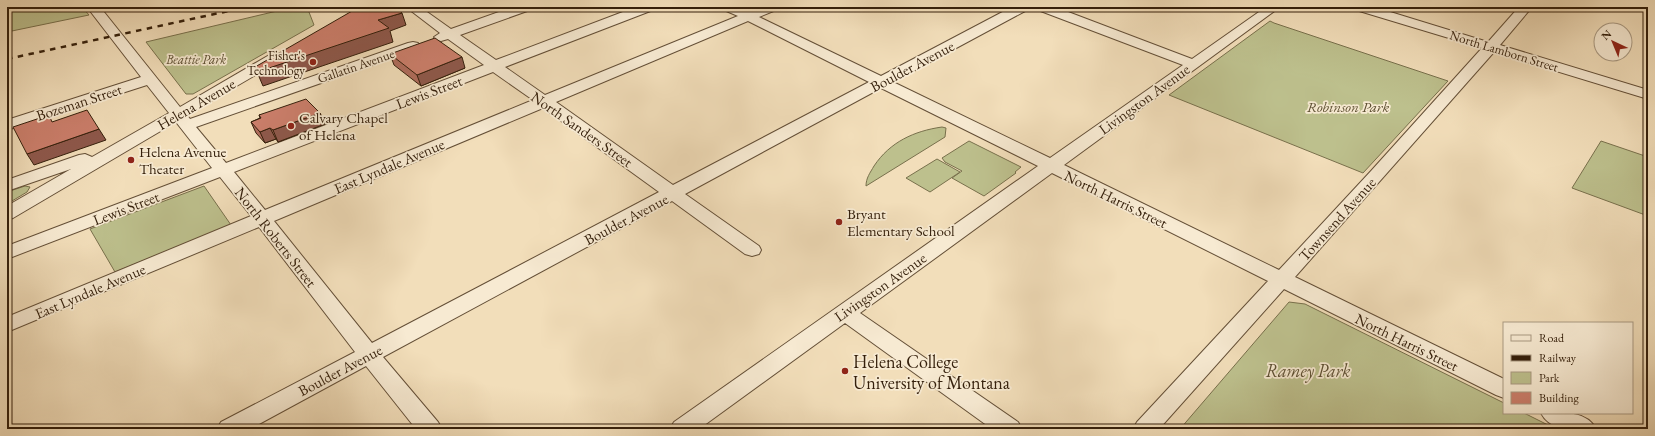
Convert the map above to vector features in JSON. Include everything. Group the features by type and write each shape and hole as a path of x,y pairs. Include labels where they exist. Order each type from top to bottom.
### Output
{"street":[{"name":"North Roberts Street","path":"93,7 223,171 239,189 369,355 430,429"},
{"name":"North Sanders Street","path":"412,7 752,250"},
{"name":"Gallatin Avenue","path":"183,120 450,34 525,7"},
{"name":"Lewis Street","path":"7,253 648,7"},
{"name":"North Harris Street","path":"729,7 1503,389"},
{"name":"East Lyndale Avenue","path":"7,325 771,7"},
{"name":"Boulder Avenue","path":"229,429 1022,7"},
{"path":"1043,7 1192,64"},
{"name":"Livingston Avenue","path":"682,429 1274,7"},
{"name":"North Lamborn Street","path":"1361,7 1648,95"},
{"name":"Townsend Avenue","path":"1146,429 1526,7"},
{"name":"Helena Avenue","path":"7,214 124,146 183,120 289,50"},
{"name":"Bozeman Street","path":"7,125 150,79"},
{"path":"7,186 124,146"},
{"path":"845,313 1010,429"},
{"path":"1554,414 1584,429"}],"green space":[{"path":"7,7 82,7 89,15 7,32"},
{"name":"Beattie Park","path":"294,7 307,7 314,25 193,94 186,94 146,42"},
{"name":"Robinson Park","path":"1270,21 1448,81 1363,173 1169,95"},
{"path":"942,127 946,128 945,137 866,186 867,178 874,166 887,150 912,135 922,131"},
{"path":"969,141 1021,167 1015,172 1016,173 984,196 952,178 962,171 945,162 942,158"},
{"path":"1601,141 1648,157 1648,216 1572,188"},
{"path":"937,159 960,172 930,192 906,178"},
{"path":"25,186 30,187 27,192 7,204 7,192"},
{"path":"204,186 231,225 115,272 90,229"},
{"name":"Ramey Park","path":"1289,302 1305,304 1503,403 1503,414 1526,414 1556,429 1180,429"}],"building":[{"path":"359,7 395,7 402,13 378,20 389,28 257,72 255,67"},
{"path":"435,38 462,57 417,75 390,54"},
{"path":"306,99 320,113 273,130 270,128 260,132 251,122 261,118 259,115"},
{"path":"87,110 99,129 27,154 13,127 49,115 52,122"}],"railway":[{"path":"7,59 247,7"}],"place":[{"name":"Fisher's Technology","path":"313,62"},
{"name":"Calvary Chapel of Helena","path":"291,126"},
{"name":"Helena Avenue Theater","path":"131,160"},
{"name":"Bryant Elementary School","path":"839,222"},
{"name":"Helena College University of Montana","path":"845,371"}]}
